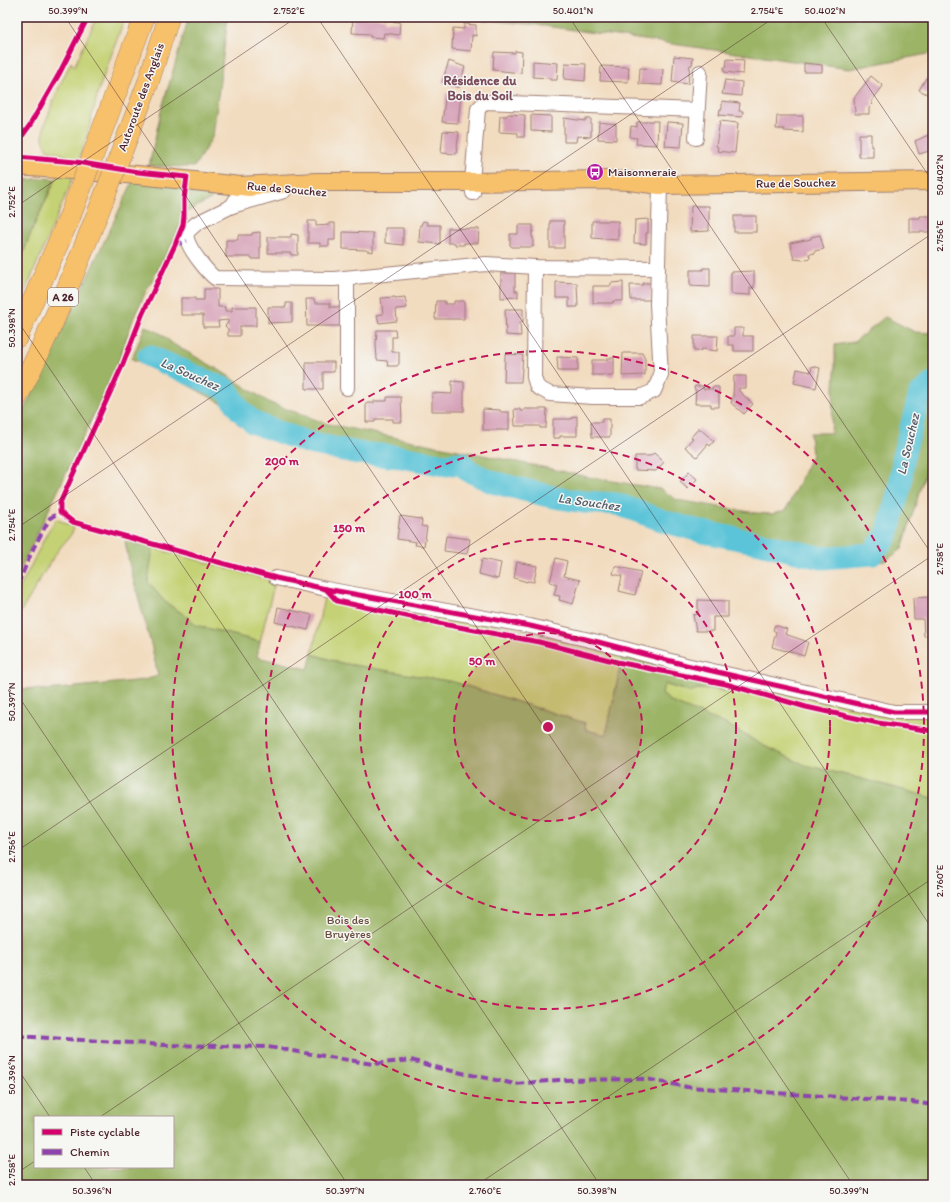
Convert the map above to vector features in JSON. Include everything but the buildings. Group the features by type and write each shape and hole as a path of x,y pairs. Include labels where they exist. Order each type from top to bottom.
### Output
{"highway":[{"name":"Autoroute des Anglais","path":"17,337 70,216 144,17"},
{"name":"Autoroute des Anglais","path":"17,397 28,376 75,271 148,83 168,17"}],"main road":[{"path":"17,166 138,175 239,186"},
{"name":"Rue de Souchez","path":"239,186 317,182 472,188 630,190 660,185 933,181"},
{"name":"Rue de Souchez","path":"239,186 314,193 472,188"}],"street":[{"path":"696,138 700,72"},
{"path":"472,188 478,109 485,102 697,110"},
{"path":"535,267 534,377 537,387 550,394 593,397 640,397 654,391 661,375 657,304 660,185"},
{"path":"232,206 237,198 239,186"},
{"path":"284,191 232,206 197,223 187,232 187,241 209,273 215,278 334,280 486,264 535,267 657,268"},
{"path":"347,278 348,388"},
{"path":"276,578 326,589 530,626 894,712 933,712"}],"green space":[{"path":"97,17 125,17 98,92 88,132 71,183 17,311 17,282 20,278 18,267 32,230 67,156 47,149 43,139 44,126 71,62 74,67"},
{"path":"189,17 217,17 217,22 228,17 213,136 194,167 149,166 161,111"},
{"path":"455,17 933,17 933,53 849,69 538,25"},
{"path":"44,178 55,179 32,230 18,267 20,278 17,282 17,181"},
{"path":"134,179 222,193 181,215 180,226 134,317 116,368 17,577 17,424"},
{"path":"885,317 915,332 933,333 933,447 902,549 885,561 814,566 786,558 712,544 662,528 643,517 633,514 597,513 575,505 535,498 459,472 399,463 339,458 303,451 238,424 225,405 154,367 132,359 145,326 160,333 173,344 219,370 270,403 328,424 588,477 660,489 677,500 756,513 772,514 786,510 812,455 810,433 831,433 835,373 835,345 854,342"},
{"path":"56,519 74,527 73,530 54,556 17,617 17,594 47,533"},
{"name":"Bois des Bruyères","path":"125,541 153,548 148,582 165,602 189,618 195,625 260,642 257,657 308,669 312,654 341,663 454,682 585,723 586,730 606,735 623,654 736,679 729,692 714,689 698,689 690,692 664,684 662,694 671,702 728,725 762,745 805,765 933,798 933,1185 17,1185 17,688 47,690 144,680 158,676 129,563"},
{"path":"153,548 275,581 260,642 195,625 189,618 165,602 147,582"},
{"path":"325,593 488,623 623,654 606,735 586,730 585,723 454,682 341,663 312,654"},
{"path":"736,679 933,717 933,798 805,765 762,745 728,725 671,702 662,694 663,684 690,692 698,689 714,689 729,692"}],"waterway":[{"name":"La Souchez","path":"149,356 227,390 240,410 254,423 309,443 358,453 401,457 445,465 461,463 469,471 492,482 553,497 584,502 617,504 667,522 703,532 760,543 822,558 872,554 887,535 900,487 904,453 920,394 933,383"}],"marked path":[{"path":"175,245 187,241"},
{"path":"17,584 34,547 50,518 60,512"},
{"path":"17,1036 165,1045 268,1047 373,1064 411,1060 438,1068 515,1084 558,1080 646,1079 687,1087 912,1102 933,1105"}],"cycle path":[{"path":"17,143 30,125 59,74 88,17"},
{"path":"17,157 76,162 138,172 187,177 183,225 142,315 123,364 60,503 60,512 73,522 276,578 326,589 530,626 686,665 894,712 933,712"},
{"path":"326,589 337,601 448,625 539,642 617,662 726,684 806,707 878,723 933,731"}],"place":[{"name":"Maisonneraie","path":"595,172"}],"district":[{"name":"Résidence du Bois du Soil","path":"480,88"}]}
